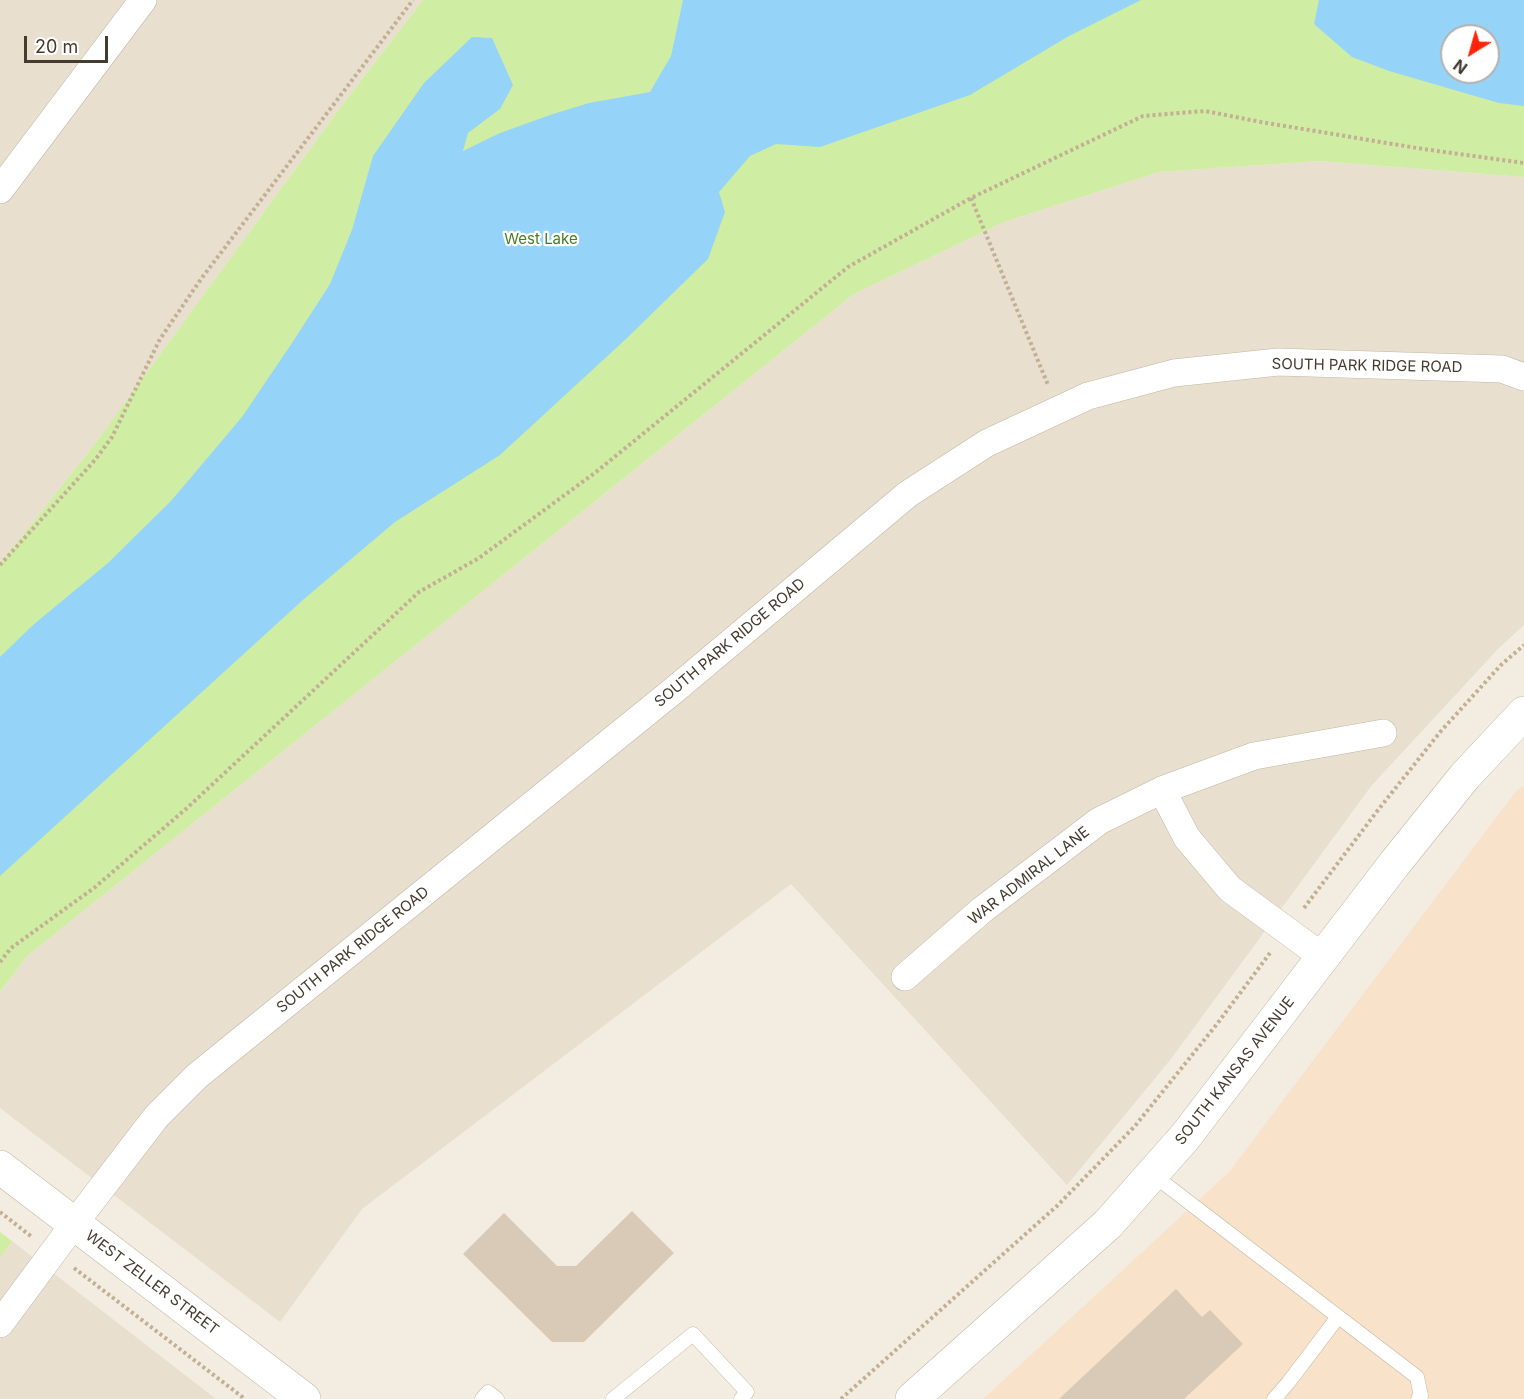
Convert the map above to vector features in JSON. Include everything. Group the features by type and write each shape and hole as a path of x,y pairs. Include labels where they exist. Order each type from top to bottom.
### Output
{"street":[{"path":"0,190 143,0"},
{"name":"SOUTH PARK RIDGE ROAD","path":"0,1324 156,1117 197,1076 673,691 908,494 987,443 1088,396 1174,373 1278,362 1502,369 1524,377"},
{"name":"SOUTH KANSAS AVENUE","path":"912,1399 1108,1224 1185,1137 1395,863 1465,776 1524,713"},
{"name":"WAR ADMIRAL LANE","path":"905,977 982,910 1099,821 1162,790 1254,756 1383,732"},
{"path":"1162,790 1187,838 1230,889 1323,957"},
{"name":"WEST ZELLER STREET","path":"0,1167 304,1399"}],"lane":[{"path":"1152,1174 1417,1377 1421,1396 1418,1399"},
{"path":"1274,1399 1338,1317"},
{"path":"613,1399 693,1334 747,1392 741,1399"},
{"path":"483,1399 488,1392 496,1399"}],"path":[{"path":"0,565 95,460 112,437 160,339 189,296 414,0"},
{"path":"0,962 11,948 94,888 187,808 419,592 479,558 596,472 848,267 971,198 1143,116 1205,111 1423,149 1524,163"},
{"path":"971,198 1058,410"},
{"path":"841,1399 1057,1206 1135,1126 1217,1024 1378,810 1441,731 1501,665 1524,645"},
{"path":"0,1212 245,1399"}],"shaded area":[{"path":"0,0 423,0 343,104 91,449 0,564"},
{"path":"1319,161 1524,177 1524,625 1499,648 1372,785 1171,1059 1067,1185 791,884 362,1209 280,1322 0,1108 0,992 27,956 854,294 1004,222 1159,172"},
{"path":"1524,785 1524,1399 983,1399 1229,1172 1516,791"},
{"path":"12,1241 216,1399 0,1399 0,1258"}],"green space":[{"name":"West Lake","path":"423,0 1524,0 1524,177 1319,161 1159,172 1004,222 854,294 27,956 0,992 0,564 91,449 343,104"},
{"path":"0,1232 12,1241 0,1258"}],"water":[{"name":"West Lake","path":"683,0 1141,0 1069,36 970,95 820,147 776,144 750,156 719,192 725,212 708,259 627,338 500,455 395,522 304,599 0,876 0,657 33,625 108,563 171,501 242,417 330,284 352,230 373,156 424,83 472,37 492,38 513,85 500,109 468,133 463,151 500,133 550,115 589,103 650,92 671,56"},
{"path":"1319,0 1524,0 1524,106 1499,103 1389,71 1352,57 1314,24"}],"building":[{"path":"632,1211 674,1253 584,1342 552,1342 463,1254 504,1213 557,1266 576,1266"},
{"path":"1176,1289 1202,1317 1210,1310 1243,1344 1184,1399 1059,1399"}]}
